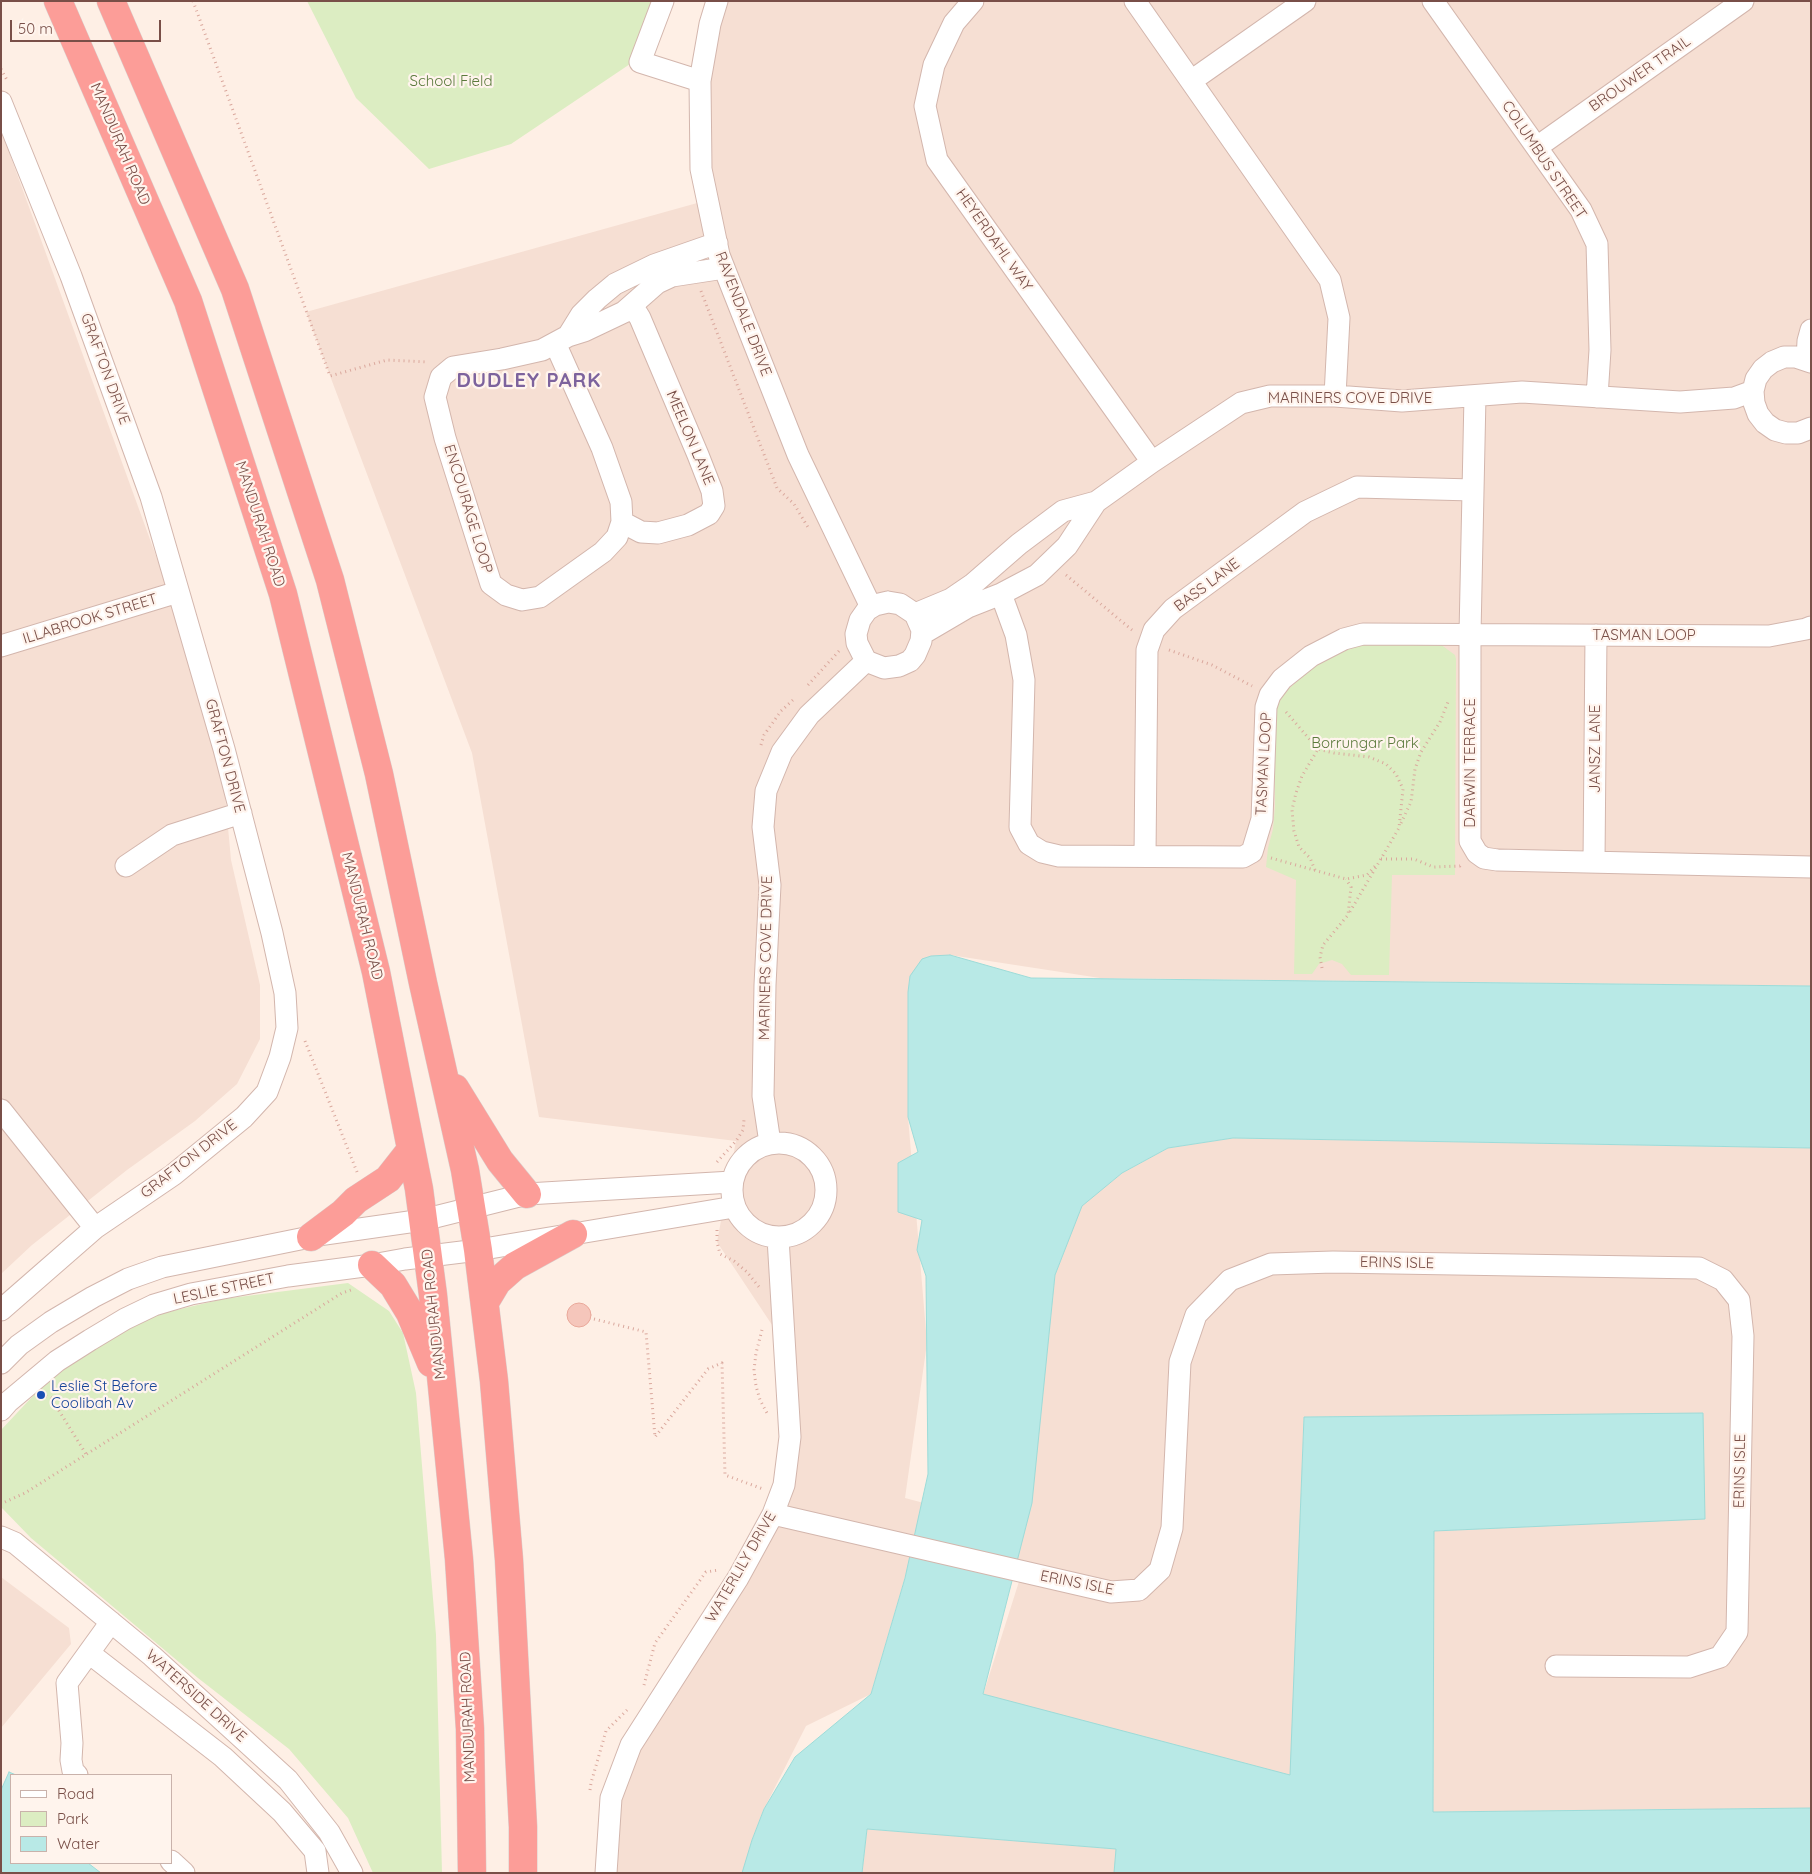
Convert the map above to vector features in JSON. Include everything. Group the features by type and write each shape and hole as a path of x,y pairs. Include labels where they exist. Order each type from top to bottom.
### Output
{"highway":[{"name":"MANDURAH ROAD","path":"58,1 188,301 283,594 376,972 424,1220 442,1387 459,1559 470,1729 472,1873"},
{"path":"111,1 235,289 330,580 379,774 423,983 444,1070 478,1250 494,1381 509,1560 523,1827 523,1873"},
{"path":"444,1070 500,1161 526,1194"},
{"path":"311,1237 343,1213 356,1200 388,1179 410,1151"},
{"path":"484,1302 497,1282 515,1266 573,1234"},
{"path":"366,1276 393,1285 410,1313 442,1387"}],"street":[{"path":"663,1 640,62 700,81"},
{"name":"RAVENDALE DRIVE","path":"717,1 710,24 700,81 702,169 719,255 798,455 871,607"},
{"name":"HEYERDAHL WAY","path":"973,1 954,23 934,66 925,106 937,160 1152,462"},
{"path":"1135,1 1330,280 1339,318 1335,396"},
{"path":"1191,81 1305,1"},
{"name":"COLUMBUS STREET","path":"1433,1 1581,210 1597,244 1600,350 1596,397"},
{"name":"BROUWER TRAIL","path":"1537,147 1743,1"},
{"name":"GRAFTON DRIVE","path":"1,102 71,276 148,488 224,749 272,933 285,994 287,1028 280,1057 267,1092 244,1118 173,1175 95,1228 1,1310"},
{"path":"622,522 622,502 562,339 581,315 615,284 654,265 717,243"},
{"name":"ENCOURAGE LOOP","path":"622,522 617,537 604,552 540,597 522,600 506,595 491,584 435,397 441,377 453,367 542,350 562,339 624,312 657,282 672,276 724,268"},
{"name":"MEELON LANE","path":"622,522 641,532 658,533 688,525 709,514 714,506 712,491 698,455 640,318 632,305"},
{"path":"1810,429 1798,433 1786,433 1775,430 1765,423 1758,414 1754,403 1753,391 1760,374 1772,362 1784,357 1796,357 1809,361 1808,341 1811,330"},
{"name":"MARINERS COVE DRIVE","path":"915,614 951,598 973,584 1019,544 1063,512 1096,502 1241,403 1270,396 1335,396 1402,401 1522,392 1680,402 1734,398 1753,391"},
{"name":"DARWIN TERRACE","path":"1475,396 1470,634 1470,841 1477,853"},
{"name":"BASS LANE","path":"1145,856 1147,650 1154,630 1173,609 1305,512 1357,487 1473,490"},
{"name":"MARINERS COVE DRIVE","path":"922,634 968,606 1001,594 1037,575 1067,546 1096,502"},
{"name":"ILLABROOK STREET","path":"1,646 178,592"},
{"path":"1001,594 1016,634 1024,680 1020,826 1029,844 1042,852 1059,856 1243,857 1252,852"},
{"path":"888,602 900,604 915,614 922,634 922,641 910,661 899,666 884,668 866,661 857,643 856,634 860,620 871,607 888,602"},
{"name":"TASMAN LOOP","path":"1252,852 1262,819 1266,707 1270,694 1282,679 1311,656 1344,639 1363,634 1769,636 1811,627"},
{"name":"JANSZ LANE","path":"1594,862 1596,635"},
{"name":"MARINERS COVE DRIVE","path":"770,1143 763,1096 765,985 770,885 763,826 766,791 782,752 809,715 866,661"},
{"path":"126,866 172,835 241,814"},
{"path":"1477,853 1484,858 1497,860 1811,867"},
{"path":"1,1110 95,1228"},
{"path":"770,1143 789,1143 807,1152 820,1167 826,1186 824,1205 814,1222 798,1234 778,1238 758,1233 741,1219 734,1207 732,1182 739,1164 752,1150 770,1143"},
{"path":"1,1363 19,1345 51,1322 128,1279 162,1267 311,1237 424,1220 526,1194 732,1182"},
{"path":"478,1250 734,1207"},
{"name":"WATERLILY DRIVE","path":"606,1873 611,1798 631,1745 738,1578 773,1514 784,1485 790,1437 778,1238"},
{"name":"LESLIE STREET","path":"1,1410 57,1361 125,1319 154,1306 191,1294 288,1276 366,1276 428,1256 478,1250"},
{"name":"ERINS ISLE","path":"773,1514 1111,1592 1139,1590 1160,1570 1172,1528 1180,1362 1196,1316 1230,1280 1271,1264 1333,1262 1699,1268 1723,1280 1739,1300 1743,1336 1736,1632 1720,1657 1689,1668 1556,1666"},
{"name":"WATERSIDE DRIVE","path":"3,1511 8,1540 152,1656 288,1780 329,1832 352,1873"},
{"path":"77,1774 73,1771 71,1760 72,1743 66,1683 111,1622"},
{"path":"88,1653 223,1757 275,1806 315,1851 318,1873"},
{"path":"172,1862 184,1873"}],"path":[{"path":"1050,562 1134,631 1168,649 1212,665"},
{"path":"1322,968 1320,957 1323,945 1348,915 1399,828 1411,802 1415,769 1421,752 1440,722 1449,698"},
{"path":"1315,871 1310,858 1299,848 1294,831 1292,810 1302,776 1318,748 1334,753 1369,758 1386,764 1396,774 1403,789 1399,828"},
{"path":"1252,852 1346,879 1367,874 1382,858 1414,859 1433,866 1460,866 1477,853"},
{"path":"1346,879 1351,887 1348,915"},
{"path":"747,1272 764,1294"},
{"path":"3,1511 25,1493 366,1276"},
{"path":"594,1319 646,1332 655,1437 708,1369 722,1364 726,1476"},
{"path":"765,1323 756,1353 754,1370 760,1400 767,1414"},
{"path":"41,1395 51,1398 86,1454"},
{"path":"765,1490 766,1483"}],"shaded area":[{"path":"722,1 1811,1 1811,986 1100,978 950,955 910,976 908,1117 927,1343 905,1498 1025,1530 1055,1275 1081,1206 1122,1173 1168,1148 1233,1138 1811,1148 1811,1808 1433,1812 1434,1531 1704,1518 1702,1414 1304,1417 1291,1776 983,1695 1022,1572 914,1546 871,1694 806,1726 764,1809 752,1840 745,1873 605,1873 631,1745 755,1546 790,1437 784,1343 717,1242 736,1141 539,1117 472,753 306,312 708,200 700,81"},
{"path":"1,130 219,729 231,860 260,985 260,1039 237,1084 195,1121 127,1170 32,1245 1,1274"},
{"path":"1,1577 69,1628 71,1644 1,1728"},
{"path":"867,1829 1117,1849 1114,1873 862,1873"}],"green space":[{"name":"School Field","path":"307,1 657,1 633,62 511,144 429,169 356,98"},
{"name":"Borrungar Park","path":"1365,643 1440,644 1455,655 1455,875 1392,875 1389,975 1351,975 1342,964 1332,960 1319,964 1312,974 1294,974 1296,880 1266,867 1275,806 1274,715 1279,697 1316,665 1352,647"},
{"path":"348,1283 389,1311 403,1333 416,1393 436,1635 442,1873 373,1873 348,1818 289,1749 198,1678 31,1538 1,1507 1,1430 62,1365 151,1316 223,1299"}],"water":[{"path":"950,955 1031,978 1811,986 1811,1148 1233,1138 1168,1148 1122,1173 1082,1206 1055,1275 1032,1503 983,1694 1290,1775 1304,1417 1703,1413 1705,1519 1434,1531 1433,1812 1811,1808 1811,1873 1114,1873 1116,1849 867,1829 862,1873 742,1873 764,1809 795,1757 871,1694 905,1578 928,1474 926,1276 917,1250 922,1220 898,1212 898,1163 918,1152 908,1117 908,992 910,976 922,959 931,956"},
{"path":"9,1772 14,1774 10,1774 10,1864 89,1864 101,1873 1,1873 1,1790"}],"building":[{"path":"579,1303 584,1304 590,1310 590,1320 584,1326 579,1327 574,1326 568,1320 567,1315 568,1310 574,1304"}],"place":[{"name":"Leslie St Before Coolibah Av","path":"41,1395"}],"district":[{"name":"DUDLEY PARK","path":"529,381"}]}
